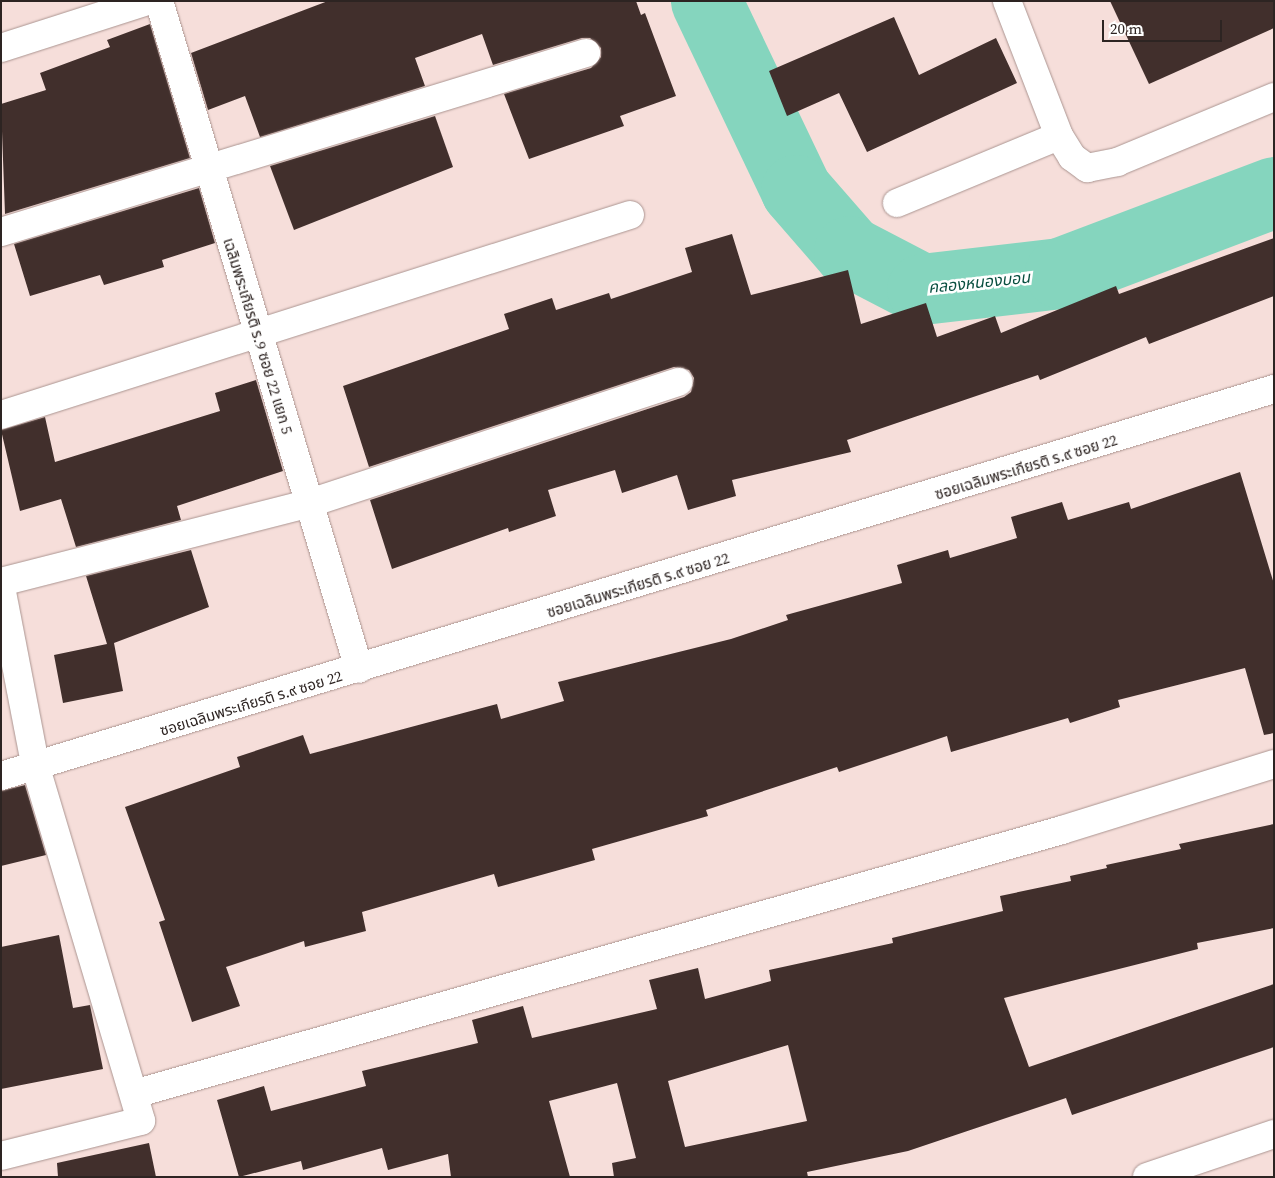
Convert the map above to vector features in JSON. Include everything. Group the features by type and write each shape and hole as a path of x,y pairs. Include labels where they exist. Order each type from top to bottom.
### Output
{"street":[{"path":"1,48 147,1"},
{"name":"เฉลิมพระเกียรติ ร.9 ซอย 22 แยก 5","path":"159,1 207,171 310,503 359,669"},
{"path":"1007,1 1060,136 1072,157 1087,168 1099,168 1274,97"},
{"path":"1,232 207,171 586,53"},
{"path":"897,203 1060,136"},
{"path":"1,415 257,336 630,216"},
{"path":"1,582 310,503 679,382"},
{"name":"ซอยเฉลิมพระเกียรติ ร.๙ ซอย 22","path":"1,776 36,768 1274,389"},
{"path":"1,586 36,768 142,1121 1,1156"},
{"path":"134,1094 1062,830 1274,764"},
{"path":"1147,1177 1274,1134"}],"building":[{"path":"328,1 636,1 641,15 645,13 676,96 620,116 624,126 529,159 504,94 591,68 601,57 601,48 590,38 582,38 493,65 482,34 415,58 425,86 260,137 245,96 208,110 191,53"},
{"path":"1110,1 1274,1 1274,28 1149,84"},
{"path":"894,17 919,75 996,38 1017,83 867,152 839,93 787,116 769,71"},
{"path":"150,24 190,158 5,214 1,104 46,90 40,73 110,47 107,40"},
{"path":"435,116 453,167 294,230 270,166"},
{"path":"199,188 215,243 162,260 164,267 104,285 100,275 30,296 14,244"},
{"path":"732,234 751,295 848,270 861,324 926,303 937,337 995,316 1001,333 1116,286 1119,294 1274,238 1274,296 1149,344 1146,337 1040,380 1038,375 847,440 851,452 732,480 736,496 688,510 677,475 622,493 615,470 548,490 556,516 509,532 508,528 392,569 370,500 684,397 691,392 694,378 689,370 674,367 369,467 343,386 509,329 504,314 552,298 556,310 609,293 611,299 692,272 685,248"},
{"path":"256,380 283,471 177,506 181,520 76,547 61,499 20,511 1,430 45,417 55,462 220,411 215,393"},
{"path":"1240,472 1274,584 1274,733 1264,735 1245,668 1118,700 1120,707 1070,723 1068,718 951,752 947,736 839,772 837,767 706,810 708,816 592,849 595,860 498,887 494,874 362,912 366,931 305,947 304,941 226,967 240,1006 192,1022 159,922 165,920 125,807 240,767 237,757 303,735 310,754 497,704 501,719 564,701 558,682 731,639 788,620 786,615 902,583 897,565 948,550 950,558 1017,538 1011,517 1062,502 1068,520 1129,502 1131,509"},
{"path":"191,550 209,607 114,643 123,691 63,703 54,655 107,644 86,576"},
{"path":"25,785 46,855 1,866 1,791"},
{"path":"1274,824 1274,928 1197,943 1198,949 1004,998 1029,1067 1274,984 1274,1047 1072,1115 1066,1098 908,1151 807,1172 808,1177 614,1177 612,1163 636,1158 617,1083 549,1101 570,1177 451,1177 448,1154 388,1170 382,1148 303,1170 301,1161 239,1177 217,1100 264,1086 271,1111 366,1086 362,1071 478,1043 472,1020 523,1006 532,1038 657,1009 649,980 698,968 705,999 771,981 769,970 893,943 892,938 1003,911 1000,896 1071,881 1070,876 1107,868 1106,865 1181,849 1179,844","holes":["788,1045 807,1121 685,1147 668,1081"]},
{"path":"59,935 73,1008 90,1005 103,1069 1,1089 1,947"},
{"path":"149,1143 156,1177 58,1177 57,1163"}],"waterway":[{"name":"คลองหนองบอน","path":"706,1 796,190 849,251 922,289 1060,273 1274,192"}]}
